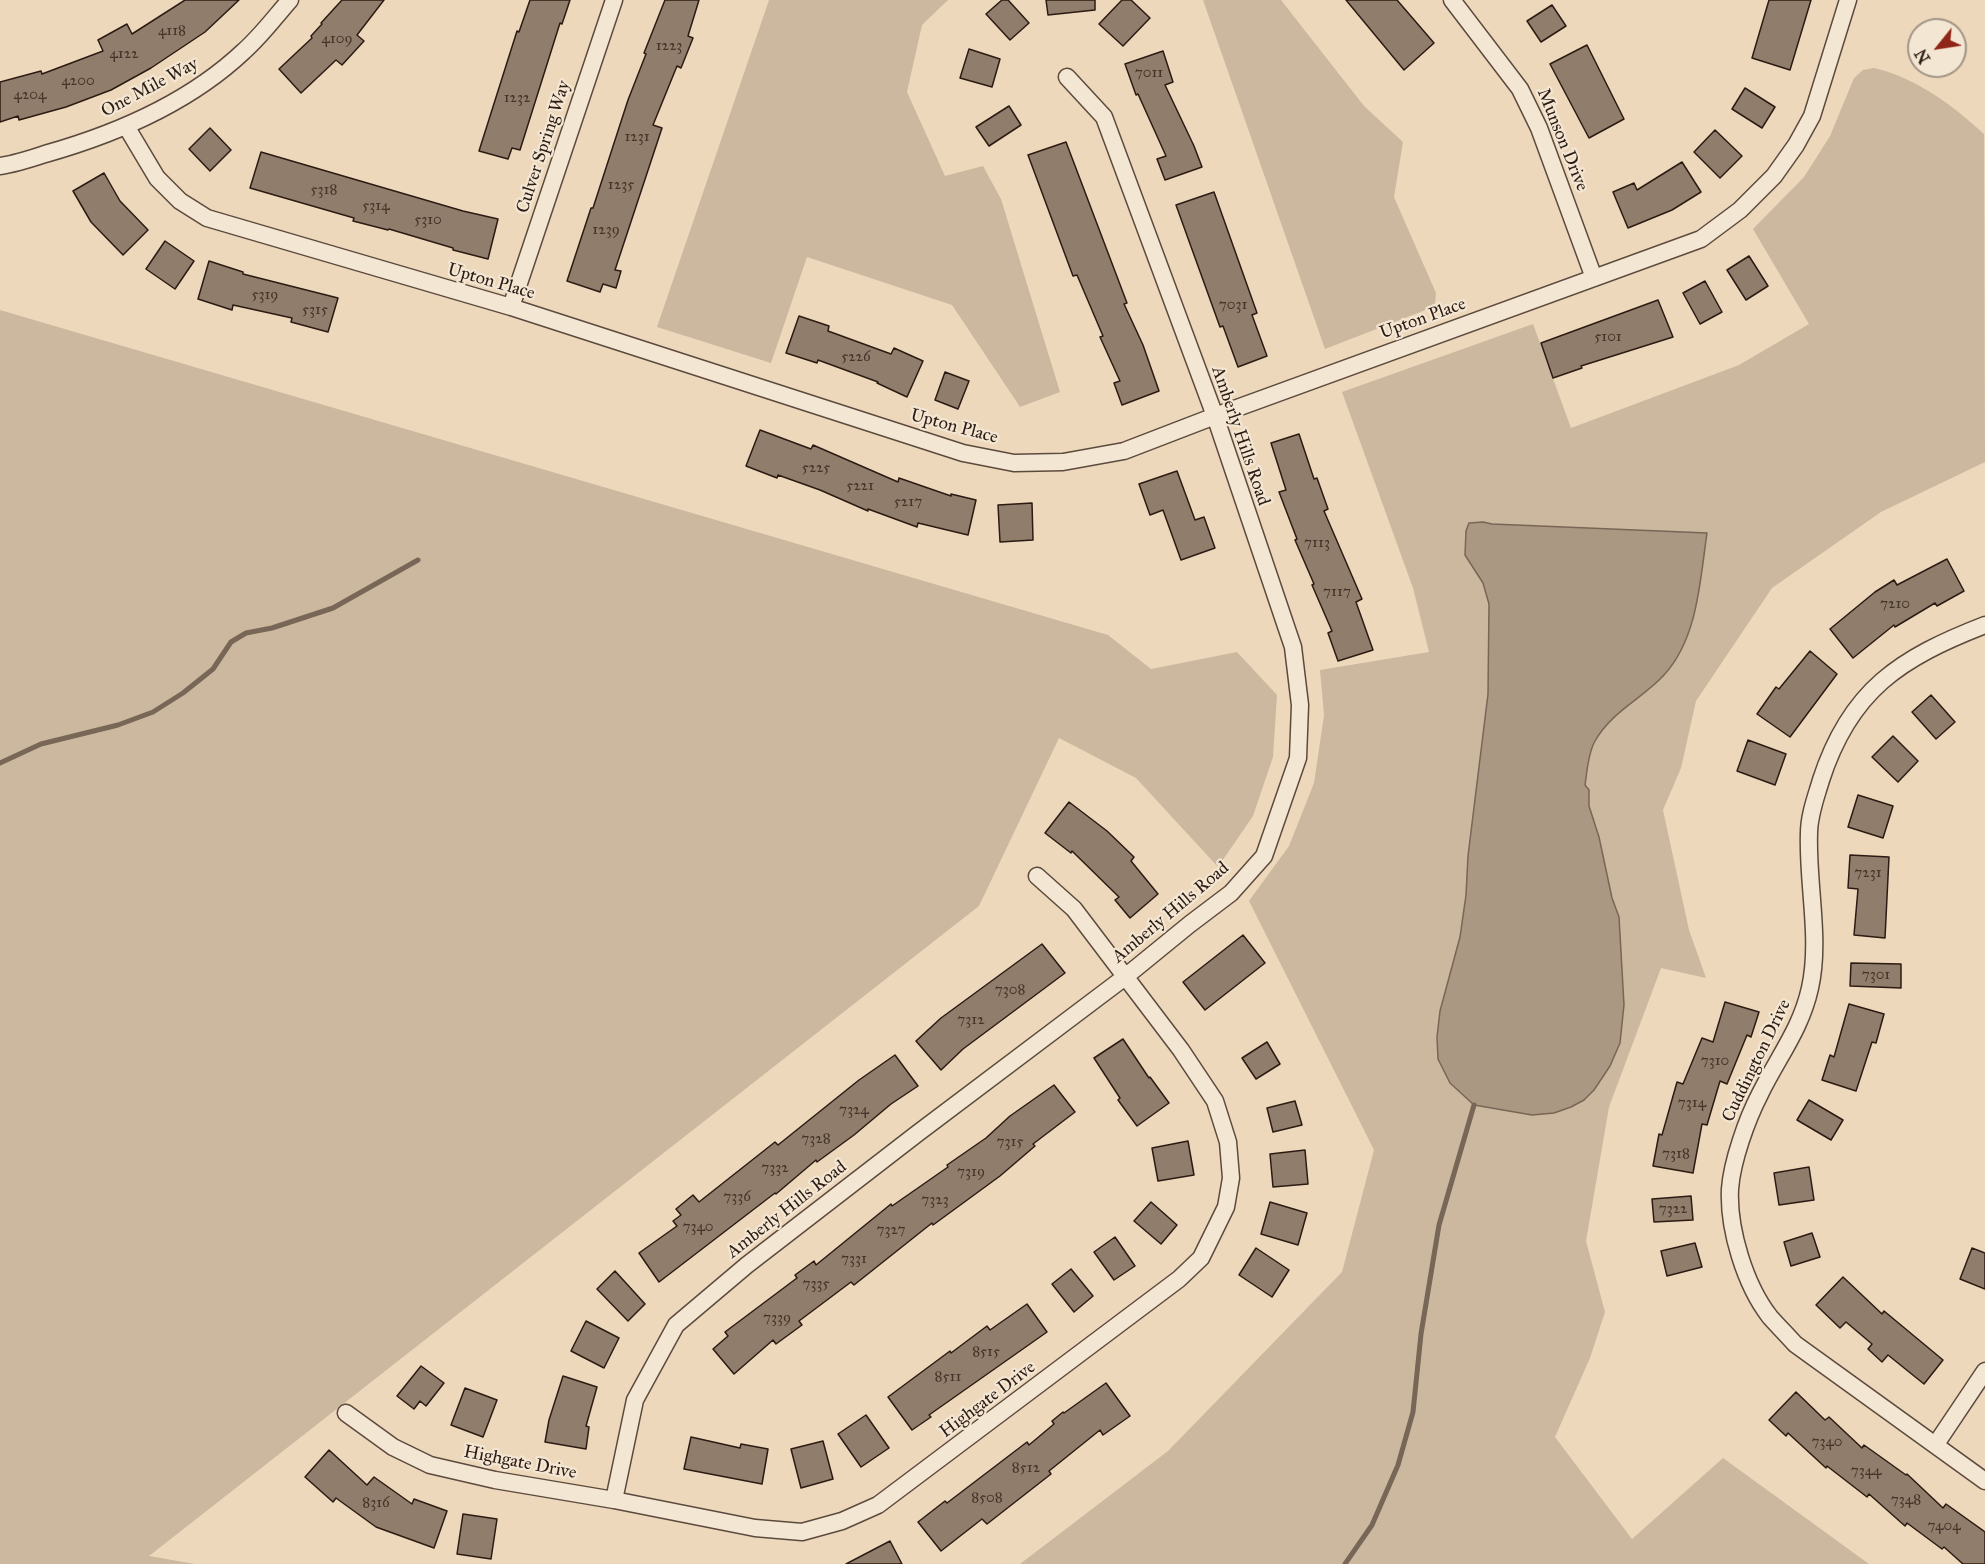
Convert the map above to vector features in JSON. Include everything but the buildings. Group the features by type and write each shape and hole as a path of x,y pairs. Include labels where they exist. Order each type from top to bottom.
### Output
{"street":[{"name":"One Mile Way","path":"0,166 75,146 126,126 169,105 211,79 245,51 290,0"},
{"name":"Culver Spring Way","path":"511,307 614,0"},
{"name":"Munson Drive","path":"1452,0 1520,88 1539,128 1594,278"},
{"name":"Upton Place","path":"126,126 157,178 180,201 207,218 511,307 963,453 1014,463 1064,462 1124,451 1701,239 1740,210 1774,176 1797,145 1812,116 1848,0"},
{"name":"Amberly Hills Road","path":"614,1500 635,1400 676,1325 785,1235 1125,977 1231,893 1264,855 1298,758 1300,705 1293,647 1241,500 1215,416 1104,117 1067,78"},
{"name":"Cuddington Drive","path":"1985,625 1920,654 1890,672 1854,710 1837,739 1814,804 1809,831 1814,961 1811,984 1804,1012 1790,1042 1760,1092 1747,1121 1730,1188 1733,1232 1741,1259 1753,1288 1769,1316 1795,1344 1985,1480"},
{"name":"Highgate Drive","path":"346,1413 393,1447 430,1465 495,1480 755,1527 802,1532 842,1521 878,1505 1179,1279 1201,1258 1226,1207 1231,1178 1228,1142 1215,1101 1181,1050 1074,909 1037,876"},
{"path":"1936,1444 1985,1371"}],"shaded area":[{"path":"769,0 948,0 922,25 907,92 945,176 983,166 1001,199 1060,392 1020,407 952,305 807,257 771,363 657,327"},
{"path":"1203,0 1281,0 1364,106 1403,142 1394,197 1436,293 1435,303 1428,309 1325,349"},
{"path":"1874,68 1905,78 1933,94 1984,134 1985,462 1881,512 1772,588 1696,701 1681,768 1663,810 1689,930 1706,978 1661,968 1609,1107 1586,1241 1605,1312 1590,1358 1555,1437 1632,1539 1723,1458 1869,1564 1020,1564 1168,1451 1342,1272 1374,1150 1249,901 1289,846 1314,783 1324,715 1320,670 1429,652 1413,588 1342,392 1533,324 1571,428 1739,365 1809,324 1753,229 1804,177 1830,136 1854,78 1863,70"},
{"path":"0,310 1108,635 1151,669 1237,652 1277,695 1273,757 1253,816 1218,867 1136,778 1059,738 979,906 149,1556 195,1564 0,1564"},
{"path":"1469,523 1707,533 1696,608 1684,644 1664,675 1610,721 1595,741 1591,751 1585,785 1589,790 1589,806 1599,837 1612,898 1619,917 1624,1005 1620,1043 1610,1066 1594,1090 1584,1100 1554,1113 1532,1115 1474,1105 1450,1083 1438,1059 1437,1037 1440,1011 1460,937 1466,895 1468,856 1488,694 1489,604 1483,583 1465,555 1466,531"}],"waterway":[{"path":"0,763 41,744 118,725 153,712 183,693 213,669 231,642 246,633 272,628 333,608 418,560"},
{"path":"1345,1564 1372,1525 1398,1465 1413,1412 1421,1334 1439,1225 1474,1105"}]}
